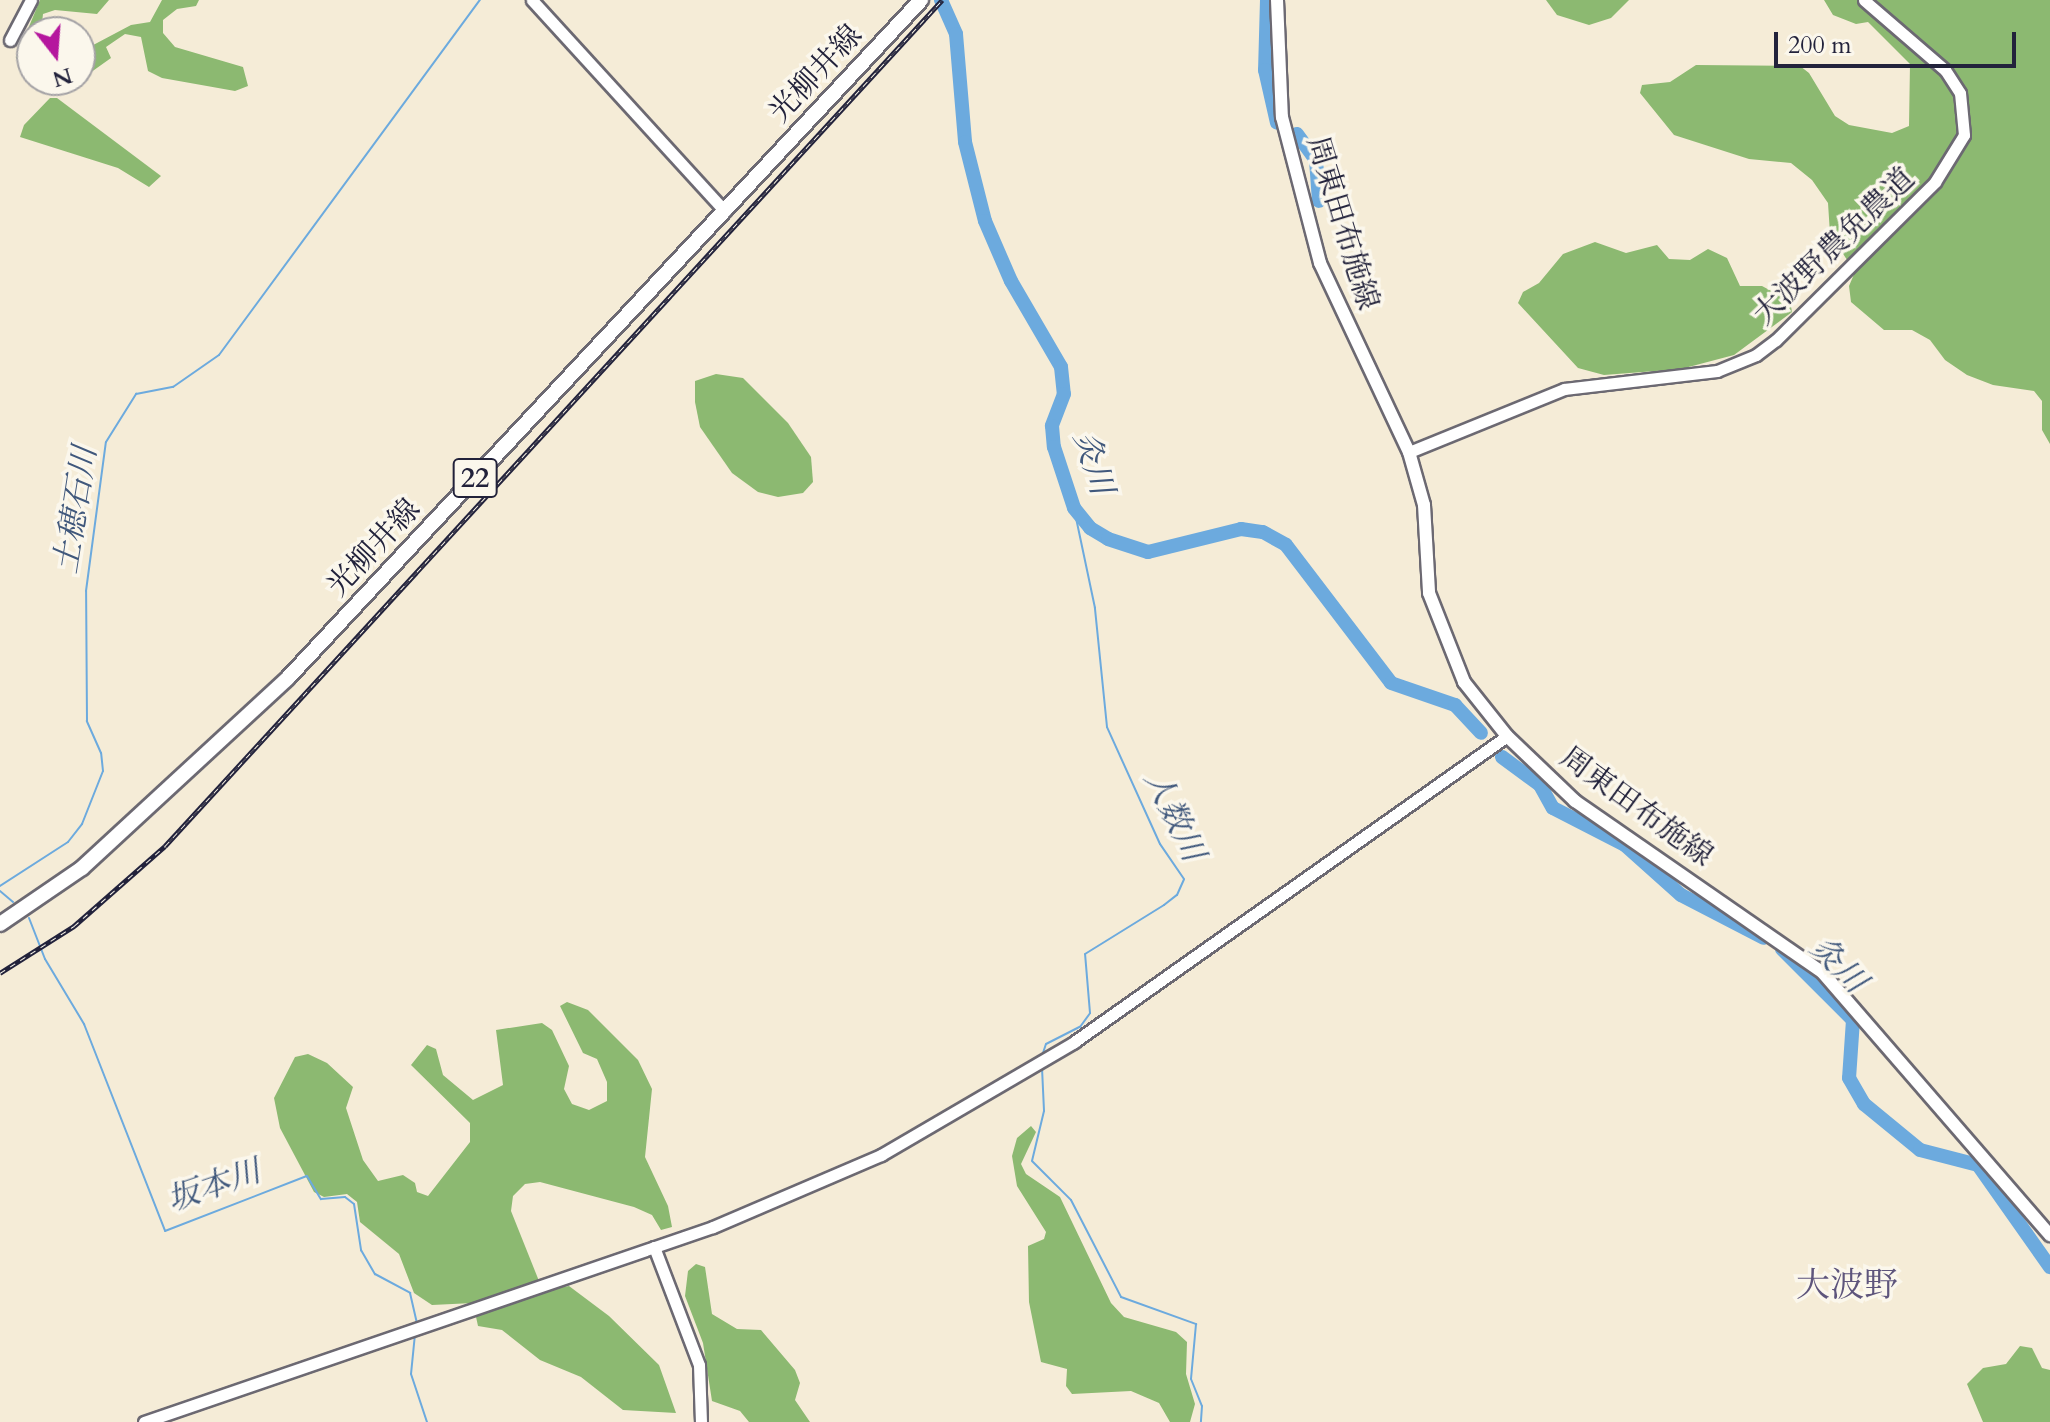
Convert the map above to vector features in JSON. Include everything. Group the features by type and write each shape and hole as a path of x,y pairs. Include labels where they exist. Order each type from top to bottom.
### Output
{"main road":[{"name":"光柳井線","path":"0,924 82,868 264,702 921,0"},
{"name":"周東田布施線","path":"1277,0 1282,117 1320,263 1342,320 1409,452 1424,505 1426,571 1435,616 1464,682 1507,736 1575,801 1823,973 2050,1235"}],"street":[{"path":"10,40 31,0"},
{"path":"532,0 725,211"},
{"name":"大波野農免農道","path":"1409,452 1553,393 1717,371 1756,355 1776,340 1935,182 1964,135 1960,93 1945,70 1864,0"},
{"path":"144,1422 654,1247 820,1183 1008,1085 1507,736"},
{"path":"654,1247 699,1365 701,1422"}],"green space":[{"path":"40,0 109,0 97,14 55,10 43,16 33,16"},
{"path":"162,0 199,0 196,6 177,9 163,20 163,33 175,47 243,67 248,86 235,91 162,78 148,71 141,37 125,34 106,47 111,58 96,69 96,44 131,25 150,22"},
{"path":"1546,0 1629,0 1611,18 1589,25 1557,15"},
{"path":"1824,0 2050,0 2050,444 2042,430 2042,401 2034,391 1993,385 1967,375 1945,360 1930,340 1912,330 1884,330 1851,302 1849,286 1855,272 1830,234 1828,203 1812,180 1791,163 1749,159 1674,135 1640,93 1642,85 1670,82 1696,65 1800,66 1809,73 1835,116 1849,125 1892,133 1909,126 1910,64 1868,22 1856,24 1833,15"},
{"path":"50,98 57,98 161,176 149,187 118,168 20,137 24,125"},
{"path":"1595,242 1626,253 1657,245 1669,259 1690,260 1708,249 1727,258 1740,286 1762,286 1790,301 1792,312 1734,355 1681,369 1604,375 1578,368 1518,303 1523,292 1539,283 1563,254"},
{"path":"716,374 743,378 788,423 811,457 813,482 803,493 778,497 758,492 732,473 700,427 695,402 695,381"},
{"path":"567,1002 588,1010 638,1060 652,1089 645,1157 668,1206 672,1227 661,1230 652,1215 634,1207 540,1182 525,1184 513,1196 511,1211 543,1291 569,1286 609,1316 659,1365 676,1413 623,1410 581,1377 540,1360 502,1330 478,1326 473,1303 432,1305 414,1293 399,1254 360,1222 357,1202 347,1194 324,1197 314,1192 280,1128 274,1098 295,1057 308,1054 327,1063 353,1087 346,1108 363,1160 378,1181 403,1175 415,1183 417,1192 428,1196 470,1142 470,1123 411,1065 427,1045 436,1049 443,1075 473,1100 503,1085 496,1030 542,1023 552,1030 569,1066 564,1089 572,1104 589,1110 607,1101 607,1082 597,1059 583,1053 560,1006"},
{"path":"1031,1126 1036,1132 1021,1164 1026,1174 1060,1197 1111,1303 1124,1317 1176,1332 1187,1342 1186,1374 1195,1404 1190,1422 1170,1422 1159,1403 1131,1391 1072,1394 1066,1386 1067,1369 1041,1362 1029,1302 1028,1246 1044,1239 1046,1232 1017,1186 1012,1156 1017,1138"},
{"path":"696,1264 705,1267 712,1314 737,1329 761,1330 795,1370 800,1383 795,1400 810,1422 749,1422 740,1411 712,1401 703,1343 685,1296 688,1271"},
{"path":"2020,1346 2032,1348 2042,1368 2050,1370 2050,1422 1983,1422 1967,1384 1983,1368 2006,1364"}],"waterway":[{"name":"土穂石川","path":"0,886 68,842 82,824 103,771 101,753 87,721 86,591 106,442 136,394 173,387 219,355 480,0"},
{"name":"灸川","path":"941,0 956,34 965,142 985,221 1011,281 1061,367 1064,394 1052,426 1054,447 1074,508 1090,528 1108,539 1148,552 1241,529 1263,532 1286,545 1391,683 1455,705 1481,733"},
{"path":"1267,0 1265,70 1277,123"},
{"path":"1297,134 1316,160 1319,201"},
{"name":"人数川","path":"1043,1053 1046,1044 1080,1027 1090,1013 1085,954 1164,905 1177,895 1184,879 1160,844 1107,727 1095,608 1074,508"},
{"name":"灸川","path":"1502,757 1540,785 1553,808 1625,845 1681,895 1764,938"},
{"name":"坂本川","path":"0,891 13,902"},
{"name":"坂本川","path":"29,918 45,959 84,1024 165,1231 307,1176 321,1199 345,1197 354,1204 361,1250 375,1274 410,1293 417,1324"},
{"name":"灸川","path":"1782,949 1853,1020 1849,1078 1864,1104 1920,1150 1978,1165 2050,1267"},
{"name":"人数川","path":"1042,1068 1044,1111 1032,1161 1071,1200 1121,1297 1196,1324 1191,1379 1202,1406 1201,1422"},
{"name":"坂本川","path":"415,1334 411,1374 427,1422"}],"railway":[{"path":"0,973 74,926 165,846 942,0"}],"district":[{"name":"大波野","path":"1847,1286"}]}
